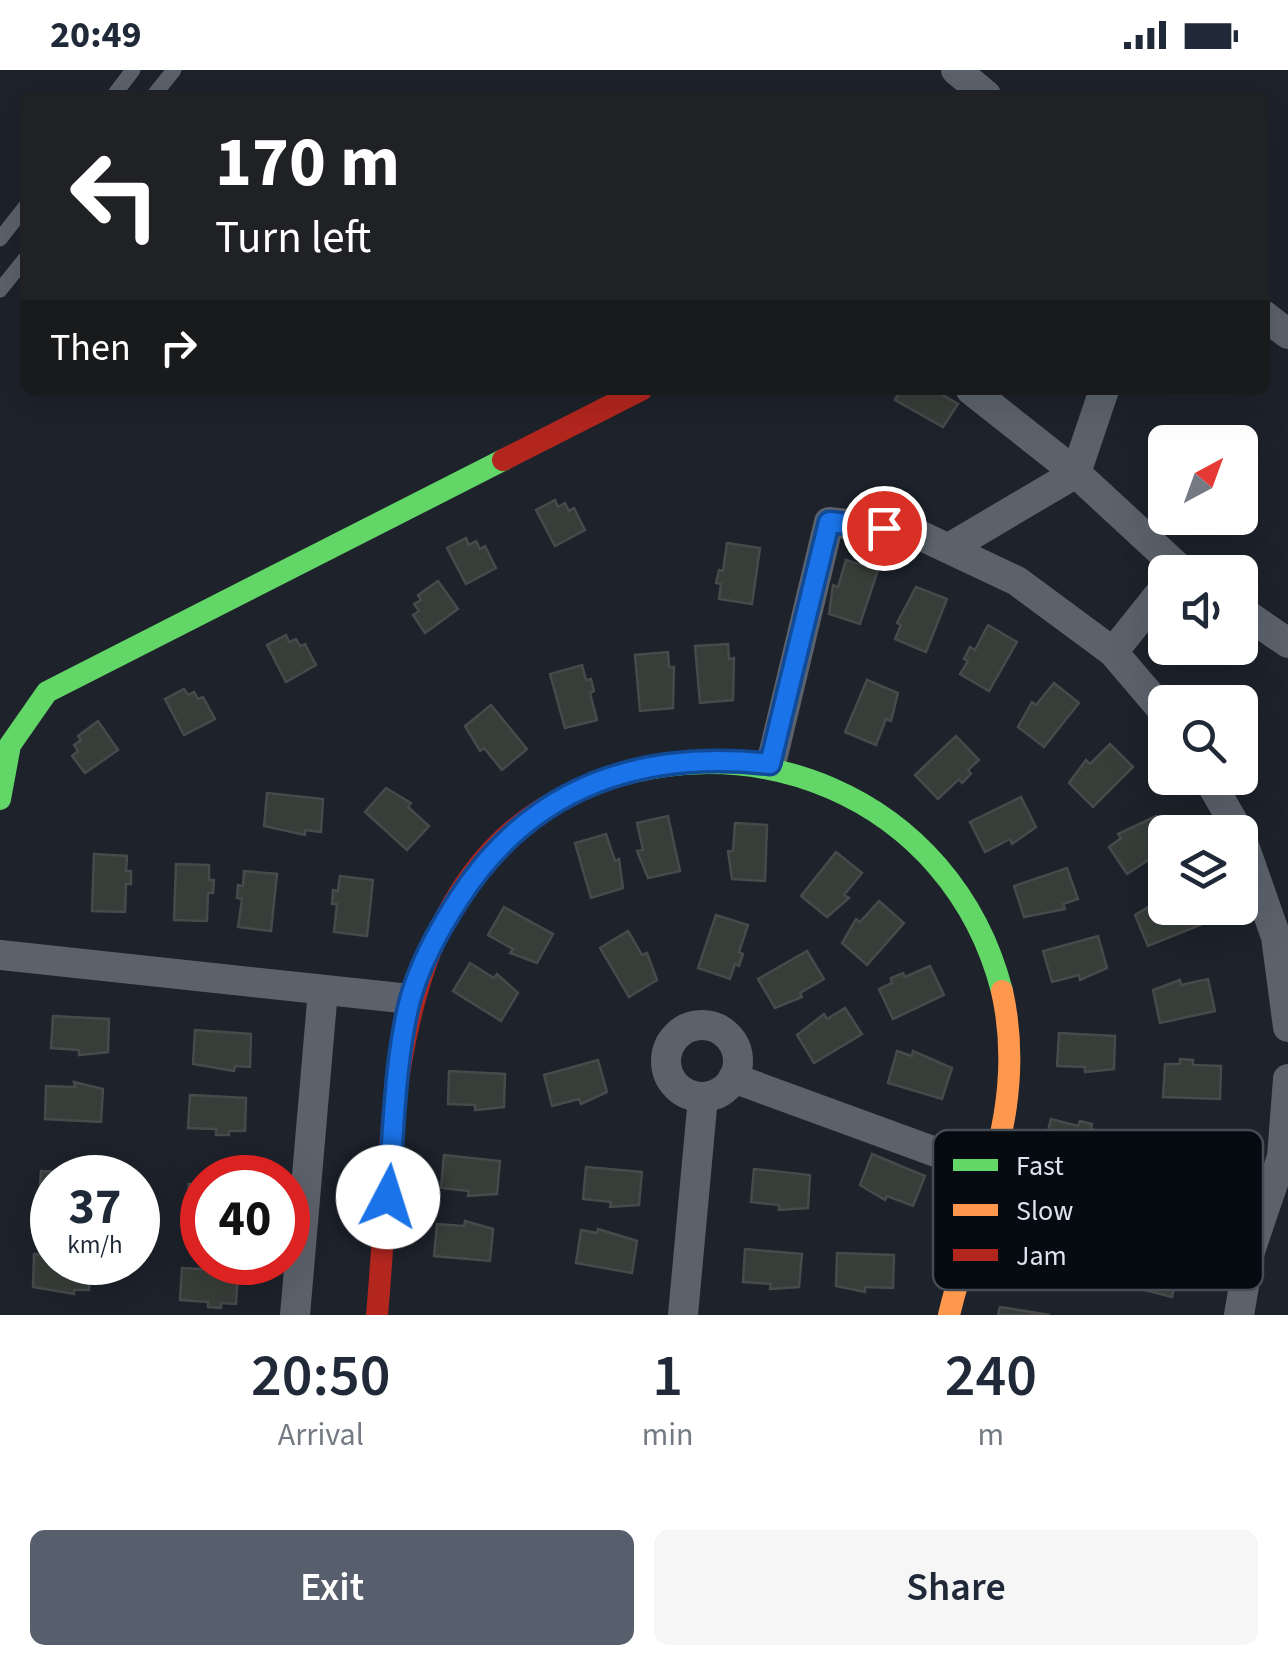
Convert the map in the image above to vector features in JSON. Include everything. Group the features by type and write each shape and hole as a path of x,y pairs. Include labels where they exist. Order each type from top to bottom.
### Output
{"street":[{"path":"956,70 980,90"},
{"path":"0,799 10,744 47,692 631,395"},
{"path":"978,395 1076,473 1156,555"},
{"path":"949,548 1076,473 1102,395"},
{"path":"770,764 829,522 912,531 1017,581 1113,652 1148,694"},
{"path":"1113,652 1148,609"},
{"path":"1258,622 1288,643"},
{"path":"378,1315 410,999 427,952 476,872 510,836 545,808 588,784 633,769 678,761 770,764 859,800 898,826 962,895 984,936 1004,990 1012,1046 1010,1104 1003,1130"},
{"path":"1258,885 1276,937 1288,1027"},
{"path":"0,956 410,999"},
{"path":"295,1315 322,990"},
{"path":"703,1025 725,1034 737,1055 733,1078 725,1088 703,1097 680,1089 667,1070 668,1048 682,1031 703,1025"},
{"path":"733,1078 933,1151"},
{"path":"1263,1213 1282,1157 1288,1079"},
{"path":"683,1315 703,1097"},
{"path":"949,1315 957,1290"},
{"path":"1238,1315 1243,1290"}],"lane":[{"path":"118,90 133,70"},
{"path":"158,90 174,70"},
{"path":"0,239 20,213"},
{"path":"0,290 20,265"}],"building":[{"path":"898,395 943,395 958,404 943,427 895,400"},
{"path":"555,500 558,507 565,503 569,511 574,508 585,530 555,546 536,510"},
{"path":"466,538 469,545 476,541 480,549 485,546 496,568 466,584 447,548"},
{"path":"727,543 760,548 752,604 719,599 721,584 716,583 719,570 723,571"},
{"path":"846,560 878,570 860,624 829,614 833,585 838,587"},
{"path":"438,581 458,609 425,633 413,615 419,611 414,604 421,600 418,595"},
{"path":"916,587 947,599 926,652 895,639 901,625 897,623"},
{"path":"988,625 1017,642 989,691 960,674 970,647 975,650"},
{"path":"286,635 289,642 296,639 300,646 305,644 316,665 286,682 267,645"},
{"path":"728,644 729,659 734,658 733,700 700,703 695,646"},
{"path":"668,652 669,667 674,667 673,708 640,711 635,655"},
{"path":"582,665 586,680 591,679 594,691 590,693 597,720 565,728 550,674"},
{"path":"867,680 898,693 891,721 886,719 876,745 845,732"},
{"path":"1054,683 1079,703 1044,747 1018,727 1032,702 1036,705"},
{"path":"184,689 188,695 194,692 198,699 203,697 215,719 184,735 165,699"},
{"path":"491,705 527,749 502,770 484,748 480,751 465,726"},
{"path":"98,721 118,750 85,773 72,756 78,751 74,745 81,740 78,736"},
{"path":"956,736 979,760 962,783 959,779 938,799 915,775"},
{"path":"1110,744 1133,767 1093,807 1069,783 1086,760 1090,764"},
{"path":"386,788 411,803 408,807 429,826 407,850 365,812"},
{"path":"267,793 323,799 321,832 305,830 305,835 264,826"},
{"path":"1021,797 1036,827 1012,844 1010,839 985,852 970,822"},
{"path":"668,816 680,871 648,878 637,851 643,850 637,823"},
{"path":"1148,820 1148,860 1127,874 1109,847 1121,838 1118,834"},
{"path":"735,823 767,825 765,881 732,879 728,851 733,851"},
{"path":"606,834 615,861 619,859 623,888 591,898 575,843"},
{"path":"836,852 862,873 844,895 849,898 827,917 801,896"},
{"path":"94,854 127,856 126,871 131,871 131,884 126,884 125,912 92,911"},
{"path":"176,864 209,865 209,880 214,880 213,893 208,893 207,921 174,920"},
{"path":"1067,868 1078,899 1063,904 1065,909 1024,917 1014,886"},
{"path":"244,871 277,874 271,931 238,927 242,899 237,898 238,885 243,886"},
{"path":"340,876 373,880 367,936 334,932 337,904 332,904 333,890 338,891"},
{"path":"879,901 904,923 867,965 842,943 856,919 860,922"},
{"path":"504,907 553,934 537,963 510,953 513,949 488,935"},
{"path":"1148,907 1148,925 1200,925 1148,946 1135,915"},
{"path":"716,915 748,925 739,952 743,954 739,966 735,964 730,979 698,968"},
{"path":"628,931 642,955 647,953 657,980 629,997 600,948"},
{"path":"1098,936 1107,968 1080,980 1079,975 1052,982 1043,951"},
{"path":"807,951 824,979 800,993 802,997 775,1008 758,979"},
{"path":"470,963 494,978 497,974 518,993 501,1021 453,991"},
{"path":"930,966 944,995 893,1019 879,989 892,983 891,978 903,973 905,977"},
{"path":"1208,979 1215,1011 1160,1023 1153,990 1180,980 1181,985"},
{"path":"845,1008 862,1034 814,1063 797,1035 824,1014 827,1019"},
{"path":"53,1016 109,1019 108,1052 79,1055 79,1050 51,1048"},
{"path":"195,1030 251,1034 250,1067 235,1066 234,1071 193,1064"},
{"path":"1059,1033 1115,1036 1114,1069 1085,1072 1085,1067 1057,1066"},
{"path":"897,1051 912,1056 913,1051 952,1068 942,1099 888,1083"},
{"path":"1180,1059 1193,1060 1193,1065 1221,1066 1220,1099 1163,1097 1165,1064 1180,1064"},
{"path":"598,1060 607,1092 581,1104 579,1099 552,1106 544,1075"},
{"path":"449,1071 505,1074 504,1107 475,1110 475,1105 448,1104"},
{"path":"74,1082 103,1089 101,1122 45,1119 46,1086 75,1087"},
{"path":"190,1095 246,1098 245,1131 216,1135 216,1129 188,1128"},
{"path":"1051,1119 1078,1126 1080,1121 1092,1124 1095,1130 1048,1130"},
{"path":"872,1154 925,1176 913,1206 887,1196 885,1200 860,1185"},
{"path":"444,1155 500,1161 497,1194 468,1196 469,1191 441,1188"},
{"path":"586,1167 642,1172 639,1205 610,1207 611,1202 583,1199"},
{"path":"754,1169 810,1175 808,1208 779,1210 779,1205 751,1202"},
{"path":"465,1221 493,1229 490,1261 434,1256 437,1224 464,1226"},
{"path":"598,1229 637,1241 632,1273 576,1263 581,1230 597,1233"},
{"path":"745,1249 802,1254 799,1287 770,1289 771,1284 743,1282"},
{"path":"837,1253 894,1255 893,1288 865,1287 865,1292 836,1286"},
{"path":"89,1285 89,1290 74,1290 74,1294 33,1287"},
{"path":"181,1285 237,1285 236,1304 221,1303 221,1308 208,1307 208,1302 180,1300"},
{"path":"1144,1290 1174,1290 1172,1297"},
{"path":"1000,1307 1050,1315 998,1315"}],"traffic: fast":[{"path":"0,799 10,745 47,692 503,460"},
{"path":"566,796 634,772 702,763 769,769 832,788 889,821 938,866 976,923 1002,991"}],"traffic: slow":[{"path":"1001,1130 1009,1077 1009,1035 1002,991"},
{"path":"949,1315 956,1290"}],"traffic: jam":[{"path":"503,460 631,395"},
{"path":"377,1315 395,1099 408,1024 430,954 461,890 506,837 566,796"}],"route":[{"path":"388,1197 410,999 427,952 476,872 510,836 545,808 588,784 633,769 678,761 726,759 770,764 829,522 884,528"}]}
